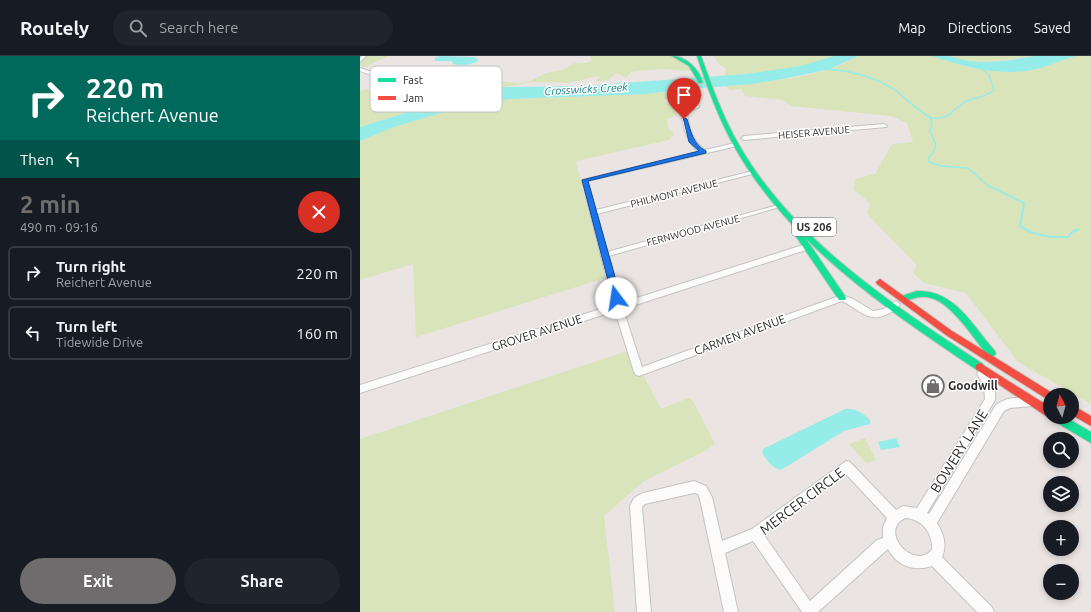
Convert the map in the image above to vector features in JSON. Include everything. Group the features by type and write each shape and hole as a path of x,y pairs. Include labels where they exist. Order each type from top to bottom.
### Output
{"highway":[{"path":"674,56 691,64 697,71 707,76"},
{"name":"US 206","path":"699,56 707,76"},
{"name":"US 206","path":"707,56 709,93 734,142 753,173 788,215 827,253 893,307 975,365 1043,408"},
{"path":"755,157 765,172"},
{"path":"788,215 806,247 842,298"},
{"path":"874,278 949,333 1043,393"},
{"path":"902,299 909,295 922,293 939,297 946,301 961,316 986,349 1035,388"},
{"path":"1079,414 1090,420"},
{"path":"1068,424 1091,438"}],"street":[{"path":"360,61 364,56"},
{"path":"360,69 370,73"},
{"path":"697,106 685,110 684,117 692,142 697,148 704,152"},
{"name":"HEISER AVENUE","path":"744,138 884,126"},
{"path":"619,306 585,180 704,152 734,142"},
{"name":"PHILMONT AVENUE","path":"594,214 753,173"},
{"name":"FERNWOOD AVENUE","path":"605,255 780,206"},
{"name":"GROVER AVENUE","path":"360,389 806,247"},
{"path":"842,298 852,302 862,311 877,315 893,307 902,299"},
{"name":"CARMEN AVENUE","path":"619,306 639,372 842,298"},
{"name":"BOWERY LANE","path":"919,515 990,400 991,391 988,381 975,365"},
{"name":"BOWERY LANE","path":"930,524 1000,408 1004,404 1010,403 1021,402 1036,404"},
{"name":"MERCER CIRCLE","path":"809,612 756,534 846,466 894,517"},
{"path":"644,612 636,511 638,502 643,499 694,487 702,490 706,497 731,612"},
{"path":"904,512 919,515 930,524 937,535 939,544 937,552 933,558 927,562 919,563 910,561 895,550 891,542 889,525 894,517 904,512"},
{"path":"718,549 756,534"},
{"path":"809,612 882,545 891,542"},
{"path":"933,558 987,612"}],"green space":[{"path":"366,56 388,56 363,68 360,64"},
{"path":"590,56 682,56 692,71 659,69 631,72 626,78 616,73 610,79 604,81 595,81 602,75 568,83 533,82 502,87 502,82 519,83 530,81 546,73 562,70 575,63 588,63 592,60"},
{"path":"714,56 834,56 823,61 796,68 724,76 726,69 717,62"},
{"path":"858,56 932,56 971,68 998,71 1032,70 1076,56 1091,56 1091,404 1079,397 1079,388 1063,388 1018,362 966,293 924,283 913,273 917,265 867,214 870,203 854,190 855,179 875,174 892,144 913,142 907,123 891,116 791,106 783,100 745,96 742,89 730,90 726,86 792,78 841,65"},
{"path":"949,56 1035,56 1003,61 981,62"},
{"path":"691,89 668,95 671,98 663,101 671,105 679,105 681,108 677,111 677,115 667,119 668,128 674,134 669,140 576,161 605,278 416,337 413,264 360,280 360,141 391,128 446,112 502,112 502,100 647,94"},
{"path":"370,90 370,112 408,112 360,127 360,91"},
{"path":"630,350 661,409 688,398 693,401 715,444 707,450 644,481 604,516 615,612 360,612 360,439"},
{"path":"865,438 876,460 866,463 849,444"}],"water":[{"path":"439,56 474,57 479,60 470,64 457,65 453,64 452,61 435,61 435,58"},
{"path":"834,56 858,56 830,69 752,84 647,94 502,100 503,87 583,86 746,74 801,66"},
{"path":"932,56 949,56 968,61 980,62 1004,61 1035,56 1076,56 1032,70 1007,72 969,67"},
{"path":"408,112 446,112 391,128 360,141 360,127"},
{"path":"845,409 852,409 862,413 870,420 870,424 844,431 781,470 772,466 767,461 762,452 763,449"},
{"path":"896,438 900,447 881,450 878,442"}],"waterway":[{"name":"Crosswicks Creek","path":"826,69 853,73 879,81 895,90 929,117 943,118 970,99 982,97 994,90 989,75 981,68"},
{"path":"930,118 932,125 930,131 936,145 933,153 929,157 929,162 940,166 968,168 987,185 1022,202"},
{"path":"1022,202 1024,204 1020,226 1031,232 1049,237 1068,237 1072,232 1079,229"}],"traffic: fast":[{"path":"674,56 691,65 701,82"},
{"path":"699,56 718,108 730,134 744,158 766,189 791,219 850,274 915,323 980,367"},
{"path":"799,235 842,298"},
{"path":"902,299 917,294 928,294 939,298 959,314 991,353"},
{"path":"1068,424 1091,438"}],"traffic: jam":[{"path":"880,282 949,333 1043,393"},
{"path":"980,367 1043,408"},
{"path":"1079,414 1091,421"}],"place":[{"name":"Goodwill","path":"933,386"}],"route":[{"path":"616,298 585,180 704,152 697,148 692,142 684,119"}]}
